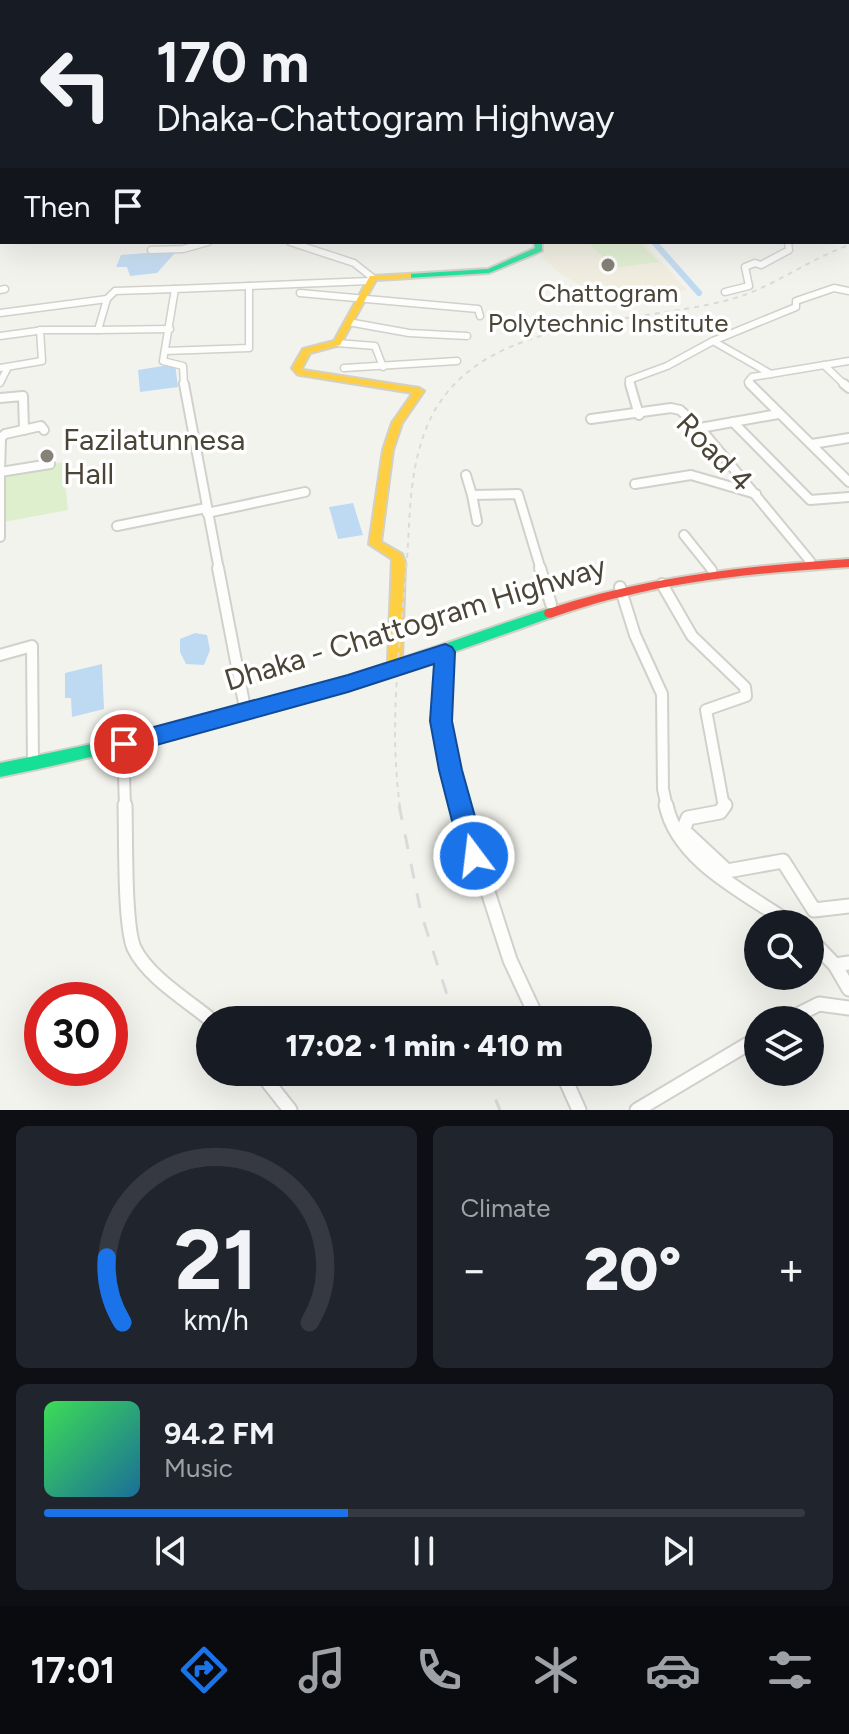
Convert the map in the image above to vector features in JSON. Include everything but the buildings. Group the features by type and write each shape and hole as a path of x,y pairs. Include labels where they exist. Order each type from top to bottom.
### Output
{"main road":[{"path":"395,661 399,562 398,557 375,544 388,450 397,423 419,391 300,372 297,368 306,351 337,343 371,279 489,271 539,249 538,244"},
{"path":"0,770 335,687 620,590 754,569 849,560"},
{"name":"Dhaka - Chattogram Highway","path":"123,740 395,661 551,604 739,565 849,560"},
{"path":"0,762 33,760"}],"street":[{"path":"151,250 183,249 201,244"},
{"path":"294,244 303,249 348,257 371,279"},
{"path":"725,292 749,286 745,267 755,263 761,265 789,250 788,244"},
{"path":"98,330 107,299 115,291 371,279"},
{"path":"165,351 249,348 249,286"},
{"path":"639,415 629,380 796,307 796,301 834,288 849,291"},
{"path":"175,289 163,361 183,366 206,511 244,703"},
{"path":"300,293 478,309 480,316"},
{"path":"0,313 107,299"},
{"path":"348,322 409,333 467,336"},
{"path":"0,336 40,330 170,329"},
{"path":"0,383 4,368 42,361 40,330"},
{"path":"713,341 771,374"},
{"path":"337,343 375,346 384,367 384,384"},
{"path":"344,368 457,361"},
{"path":"849,361 752,377 748,382 849,482"},
{"path":"824,365 849,388"},
{"path":"0,398 23,396 24,430"},
{"name":"Road 4","path":"591,419 676,408 700,428 810,561"},
{"path":"700,428 778,414"},
{"path":"733,422 810,500 849,497"},
{"path":"0,537 0,438 5,434 41,426 44,430"},
{"path":"812,444 849,438"},
{"path":"0,472 50,464"},
{"path":"466,475 477,521"},
{"path":"635,484 691,475 756,494"},
{"path":"117,526 305,492"},
{"path":"472,495 518,494 551,604"},
{"path":"684,535 712,570"},
{"path":"662,584 692,636 747,692 746,696 732,703 706,710 725,806 720,812 685,819 683,830 727,871 736,872 783,861 814,910 849,906"},
{"path":"620,590 635,635 662,694 663,789 668,814 679,837 699,860 771,910"},
{"path":"0,655 32,646 33,760"},
{"path":"445,652 441,721 450,770 474,856 510,960 531,1006"},
{"path":"123,740 129,909 134,947 154,972 196,1007"},
{"path":"824,950 842,964 849,989"},
{"path":"815,1006 849,1008"},
{"path":"637,1110 744,1046"},
{"path":"271,1086 290,1110"},
{"path":"568,1086 579,1110"}],"shaded area":[{"name":"Chattogram Polytechnic Institute","path":"540,244 645,244 687,290 646,301 609,303 560,273 542,257"}],"green space":[{"path":"590,244 640,244 659,262 613,268"},
{"path":"63,462 68,510 4,522 4,473"}],"water":[{"path":"171,251 174,254 157,273 130,276 127,267 116,267 121,255"},
{"path":"175,364 178,387 140,392 138,370"},
{"path":"353,503 363,535 338,539 329,507"},
{"path":"195,633 207,635 210,650 204,665 186,664 180,652 180,639"},
{"path":"102,664 104,709 72,717 71,698 65,698 65,673"}],"waterway":[{"path":"656,244 699,293"}],"railway":[{"path":"400,807 395,748 396,689 412,489 422,440 442,399 472,369 509,347 551,333 597,323 728,300 759,289 849,245"},
{"path":"399,805 421,913 451,1006"},
{"path":"490,1086 500,1110"}],"traffic: fast":[{"path":"408,276 489,271 539,249 538,244"},
{"path":"0,770 140,740 278,703 550,613"}],"traffic: slow":[{"path":"395,661 399,562 398,557 375,544 388,450 397,423 419,391 300,372 297,368 306,351 337,343 373,278 408,276"}],"traffic: jam":[{"path":"550,613 586,601 660,584 736,572 849,563"}],"place":[{"name":"Chattogram Polytechnic Institute","path":"608,265"},
{"name":"Fazilatunnesa Hall","path":"47,456"}],"route":[{"path":"124,744 348,683 445,652 441,721 450,770 474,856"}]}
